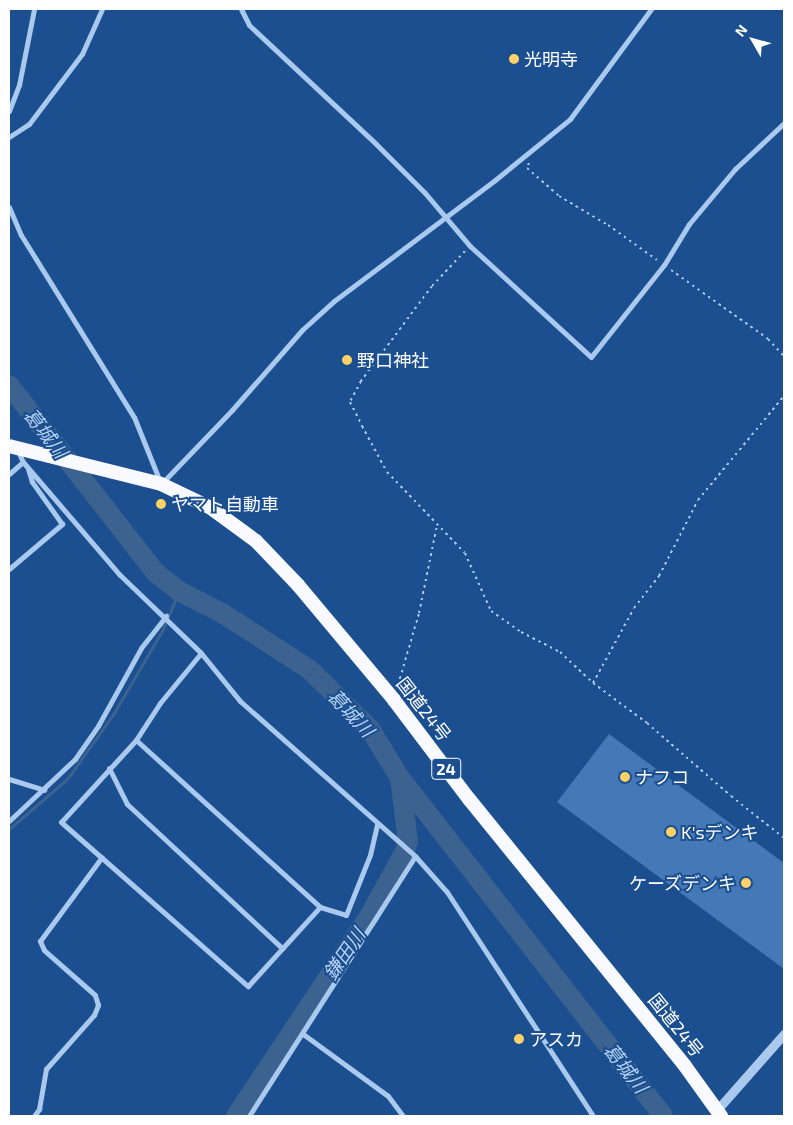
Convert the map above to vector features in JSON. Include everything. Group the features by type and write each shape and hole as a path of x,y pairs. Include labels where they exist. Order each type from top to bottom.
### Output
{"highway":[{"name":"国道24号","path":"21,455 127,473 161,484 211,508 256,541 298,585 394,700 469,799 685,1066 719,1113"}],"street":[{"path":"9,112 19,85 34,9"},
{"path":"9,137 29,124 77,61 102,9"},
{"path":"241,9 249,25 376,144 470,246 592,357 664,265 688,224 735,169 784,123"},
{"path":"9,207 21,235 134,417 161,484 232,410 302,330 444,216 534,149 570,119 651,9"},
{"path":"9,474 21,455"},
{"path":"9,569 62,524 32,482 21,455"},
{"path":"21,455 120,575 166,616 201,653 240,701 309,758 384,832 415,856 447,892 593,1116"},
{"path":"9,821 75,759 98,726 141,648 166,616"},
{"path":"201,653 160,702 136,740 61,822 248,986 320,907"},
{"path":"136,740 320,907 346,915 370,855 377,824"},
{"path":"109,768 127,804 282,948"},
{"path":"9,779 44,790"},
{"path":"249,1116 415,856"},
{"path":"34,1116 39,1108 46,1069 94,1015 98,1005 95,995 44,950 40,941 102,857"},
{"path":"303,1034 388,1096 403,1116"},
{"path":"719,1113 784,1034"}],"path":[{"path":"534,149 527,168 559,196 608,224 761,334 784,356"},
{"path":"470,246 432,286 361,381 350,402 387,472 465,553 491,611 521,632 560,652 593,683 647,723 731,796 784,838"},
{"path":"593,683 634,608 659,576 698,500 784,396"},
{"path":"394,700 419,614 437,525"}],"building":[{"name":"K'sデンキ","path":"609,734 784,863 784,969 557,802"}],"waterway":[{"name":"葛城川","path":"9,385 156,573 179,591 222,613 309,669 370,729 400,778 663,1116"},
{"path":"9,829 68,778 114,713 162,631 179,591"},
{"name":"鎌田川","path":"236,1116 370,915 405,851 408,841 400,778"}],"place":[{"name":"光明寺","path":"514,59"},
{"name":"野口神社","path":"347,360"},
{"name":"ヤマト自動車","path":"161,504"},
{"name":"ナフコ","path":"625,777"},
{"name":"K'sデンキ","path":"671,832"},
{"name":"ケーズデンキ","path":"746,883"},
{"name":"アスカ","path":"519,1039"}]}
